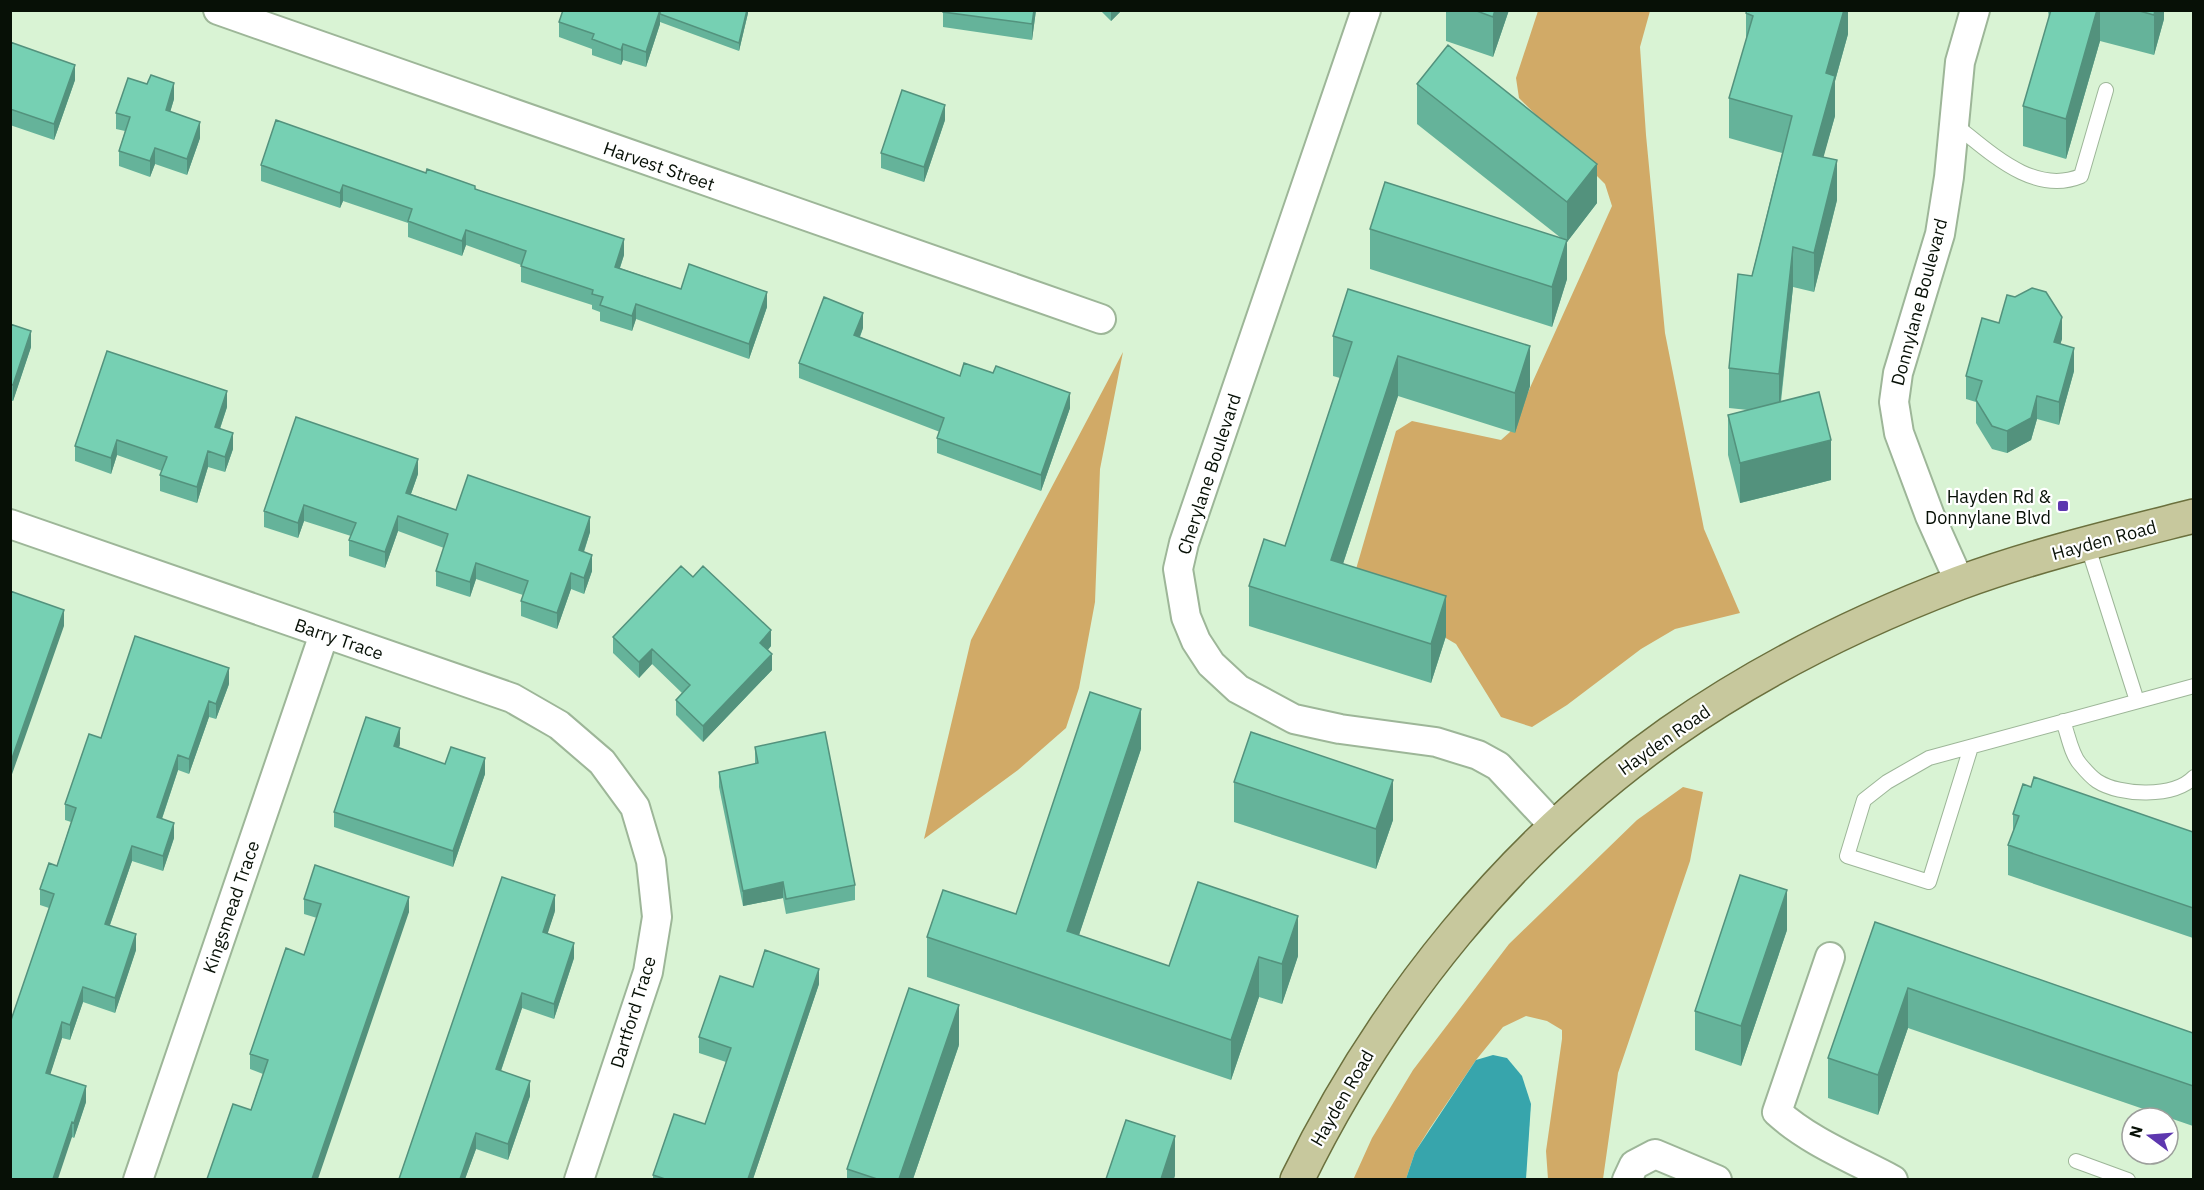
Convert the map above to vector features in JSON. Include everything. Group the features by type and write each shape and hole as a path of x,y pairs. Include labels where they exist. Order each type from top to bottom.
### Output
{"main road":[{"name":"Hayden Road","path":"1297,1179 1362,1062 1404,1000 1451,938 1503,879 1555,827 1610,779 1670,733 1730,694 1885,614 1960,583 2086,544 2193,516"}],"street":[{"name":"Harvest Street","path":"218,10 881,244 1101,319"},
{"name":"Cherylane Boulevard","path":"1366,10 1184,543 1178,569 1186,617 1196,641 1211,664 1238,689 1294,719 1340,729 1436,742 1478,755 1498,766 1555,827"},
{"name":"Donnylane Boulevard","path":"1960,583 1930,516 1899,433 1894,402 1898,373 1942,223 1949,177 1960,62 1975,10"},
{"name":"Barry Trace","path":"10,524 512,698 559,725 602,762 635,807"},
{"name":"Kingsmead Trace","path":"138,1179 324,634"},
{"name":"Dartford Trace","path":"579,1179 648,972 657,916 651,861 635,807"},
{"path":"1830,957 1777,1112 1809,1136 1893,1179"},
{"path":"1627,1179 1634,1165 1655,1154 1717,1179"}],"lane":[{"path":"1954,124 1998,159 2024,174 2048,181 2067,182 2081,176 2106,90"},
{"path":"2086,544 2137,701"},
{"path":"1971,747 1929,882 1847,856 1864,800 1887,782 1929,758 2193,686"},
{"path":"2063,721 2078,762 2097,781 2139,793 2164,791 2187,784 2193,777"},
{"path":"2076,1161 2128,1179"}],"shaded area":[{"path":"1538,11 1650,11 1640,47 1665,333 1704,529 1740,613 1675,629 1641,649 1567,705 1532,727 1501,717 1456,644 1352,583 1396,431 1412,421 1501,440 1510,432 1612,206 1605,184 1519,98 1516,78"},
{"path":"1123,352 1100,469 1095,602 1079,688 1066,728 1018,770 924,839 971,640"},
{"path":"1683,787 1703,792 1690,861 1618,1073 1603,1179 1548,1179 1546,1151 1562,1030 1547,1021 1526,1016 1503,1027 1476,1060 1415,1152 1406,1179 1353,1180 1372,1138 1413,1070 1509,944 1637,820"}],"water":[{"path":"1493,1055 1507,1058 1522,1076 1531,1104 1526,1179 1406,1179 1415,1152 1476,1060"}],"building":[{"path":"563,10 660,10 646,52 623,44 621,50 592,39 594,34 559,22"},
{"path":"660,10 747,10 739,43 660,14"},
{"path":"943,10 1034,10 1032,24 943,12"},
{"path":"1474,10 1495,10 1493,17"},
{"path":"1747,10 1844,10 1826,73 1835,76 1813,155 1837,160 1814,253 1793,247 1779,374 1729,368 1738,274 1752,276 1792,116 1729,98 1753,16 1746,13"},
{"path":"2051,10 2097,10 2066,119 2023,106"},
{"path":"2136,10 2155,10 2154,15"},
{"path":"10,42 75,65 54,124 10,109"},
{"path":"1448,45 1597,164 1567,202 1417,84"},
{"path":"151,75 174,83 166,110 200,122 187,159 155,148 150,161 119,151 130,117 116,113 128,78 147,84"},
{"path":"902,90 945,105 924,167 881,153"},
{"path":"276,120 426,173 427,169 475,186 475,189 624,239 615,267 681,289 689,264 767,292 749,344 636,304 632,316 600,305 603,297 592,294 593,290 521,266 526,251 466,230 462,241 408,221 412,209 343,185 340,193 261,165"},
{"path":"1385,182 1567,240 1552,287 1370,229"},
{"path":"2032,288 2046,292 2062,317 2054,342 2074,348 2059,402 2037,396 2031,418 2007,431 1992,426 1976,400 1982,381 1966,376 1982,318 1999,323 2007,295 2015,297"},
{"path":"1348,289 1530,346 1515,393 1398,356 1331,560 1446,596 1431,644 1249,586 1264,539 1285,546 1352,342 1333,336"},
{"path":"824,297 863,313 854,335 960,376 964,363 993,373 996,366 1070,393 1041,475 937,438 944,418 799,363"},
{"path":"10,324 31,331 13,385 10,384"},
{"path":"107,351 227,391 215,427 233,433 225,457 208,451 197,487 160,475 167,457 117,440 111,458 75,446"},
{"path":"1819,392 1831,440 1740,463 1728,415"},
{"path":"296,417 418,459 406,493 456,510 468,475 590,517 579,550 592,555 584,578 571,573 557,613 521,601 528,581 476,563 470,582 436,571 448,534 398,516 385,552 349,540 356,523 304,505 298,523 264,511"},
{"path":"681,566 693,577 703,566 771,630 760,643 772,654 703,726 676,700 690,685 652,649 639,662 613,637"},
{"path":"10,591 64,610 10,764"},
{"path":"135,636 229,668 216,704 209,701 189,759 178,755 157,817 174,823 163,856 132,846 105,924 136,934 115,998 83,987 70,1025 62,1022 46,1073 86,1086 53,1179 10,1179 10,1023 54,894 40,889 49,863 57,866 76,808 65,804 89,734 101,738"},
{"path":"1090,692 1141,709 1067,931 1169,966 1198,882 1298,916 1282,964 1259,957 1231,1040 927,937 943,890 1016,914"},
{"path":"366,717 400,728 394,746 445,764 451,747 485,758 453,851 334,812"},
{"path":"825,732 855,885 786,899 783,882 743,891 719,772 758,763 755,747"},
{"path":"1251,732 1393,780 1376,829 1234,782"},
{"path":"2034,777 2193,832 2193,908 2008,845 2019,816 2013,814 2023,784 2031,787"},
{"path":"315,865 409,897 312,1179 207,1179 233,1104 251,1110 268,1060 250,1054 286,948 304,955 321,904 304,899"},
{"path":"1740,875 1787,890 1741,1026 1695,1011"},
{"path":"502,877 555,895 543,932 574,943 554,1004 522,993 496,1069 530,1081 508,1144 476,1133 460,1179 399,1179"},
{"path":"1875,922 2193,1033 2193,1086 1908,988 1878,1075 1828,1058"},
{"path":"765,950 819,969 748,1179 665,1179 653,1175 674,1114 705,1124 731,1048 699,1037 720,976 753,987"},
{"path":"909,988 959,1005 899,1179 877,1179 847,1169"},
{"path":"1126,1120 1175,1136 1161,1179 1106,1179"}],"place":[{"name":"Hayden Rd & Donnylane Blvd","path":"2063,506"}]}
